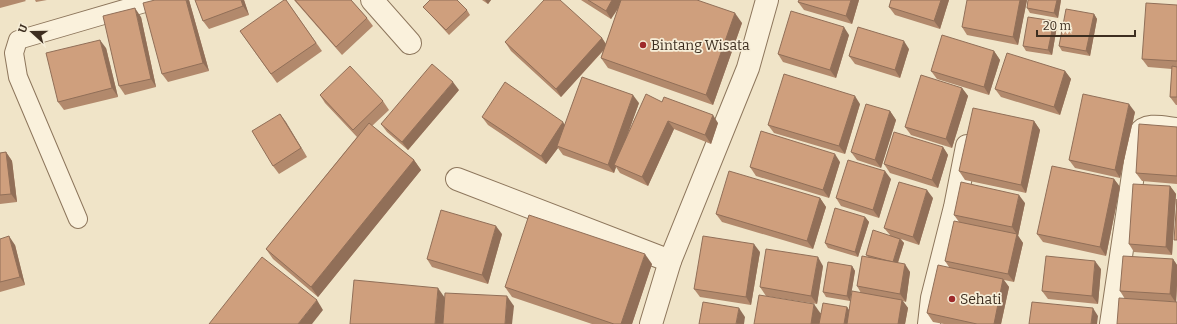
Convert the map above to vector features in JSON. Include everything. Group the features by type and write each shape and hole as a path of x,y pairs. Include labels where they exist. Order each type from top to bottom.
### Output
{"street":[{"path":"372,0 410,43"},
{"path":"650,324 670,261 748,68 767,0"},
{"path":"929,324 932,298 955,207 971,127"},
{"path":"1111,324 1139,134 1141,130 1147,127 1177,129"},
{"path":"457,179 670,261"}],"lane":[{"path":"78,219 18,76 14,53 18,40 155,0"}],"building":[{"path":"155,0 186,0 203,63 162,74 143,3"},
{"path":"195,0 241,0 243,6 203,21"},
{"path":"286,0 316,43 271,74 240,31"},
{"path":"295,0 351,0 367,18 336,47"},
{"path":"430,0 457,0 467,10 446,30 423,7"},
{"path":"544,0 560,0 602,38 556,89 505,42"},
{"path":"588,0 612,0 606,11"},
{"path":"621,0 697,0 735,13 706,95 601,58"},
{"path":"799,0 851,0 846,16 798,2"},
{"path":"891,0 941,0 934,21 889,7"},
{"path":"967,0 1020,0 1013,37 962,27"},
{"path":"1028,0 1057,0 1054,13 1027,8"},
{"path":"1146,3 1177,5 1177,61 1142,59"},
{"path":"135,8 151,79 119,86 103,16"},
{"path":"1066,9 1094,14 1086,51 1059,46"},
{"path":"791,11 844,27 830,70 778,54"},
{"path":"1028,17 1054,21 1048,50 1023,46"},
{"path":"858,27 904,41 895,70 849,56"},
{"path":"942,35 994,51 984,87 931,71"},
{"path":"100,40 112,88 58,102 46,53"},
{"path":"1007,53 1065,71 1054,107 995,89"},
{"path":"432,64 453,82 402,142 381,124"},
{"path":"350,66 383,101 353,130 320,95"},
{"path":"1172,66 1177,67 1177,97 1170,97"},
{"path":"784,74 855,96 839,146 768,125"},
{"path":"921,75 962,88 946,139 905,127"},
{"path":"582,77 633,95 608,165 557,146"},
{"path":"505,82 563,122 541,156 482,117"},
{"path":"646,94 662,102 664,97 713,115 705,135 668,121 642,177 614,165"},
{"path":"1083,94 1129,104 1115,170 1069,160"},
{"path":"866,104 890,111 875,160 851,152"},
{"path":"973,108 1034,121 1021,185 959,171"},
{"path":"280,114 301,148 273,166 252,131"},
{"path":"369,123 414,160 311,287 266,249"},
{"path":"1139,124 1177,127 1177,176 1136,173"},
{"path":"761,131 835,154 823,190 750,167"},
{"path":"894,132 943,147 932,180 884,164"},
{"path":"6,152 11,194 0,195 0,153"},
{"path":"848,160 885,171 873,210 836,198"},
{"path":"1052,166 1114,179 1100,247 1037,234"},
{"path":"729,171 820,198 807,241 716,214"},
{"path":"899,182 927,190 913,237 884,228"},
{"path":"961,182 1019,195 1012,227 954,215"},
{"path":"1133,184 1170,186 1166,247 1129,244"},
{"path":"1177,199 1177,240 1174,240"},
{"path":"835,208 865,217 855,252 825,243"},
{"path":"441,210 496,226 482,275 427,259"},
{"path":"529,215 645,254 621,324 614,324 505,287"},
{"path":"954,221 1017,234 1008,274 945,261"},
{"path":"873,230 900,239 893,262 866,255"},
{"path":"9,236 20,277 0,282 0,239"},
{"path":"703,236 754,244 746,297 694,289"},
{"path":"766,249 818,257 811,296 760,287"},
{"path":"862,256 905,264 900,294 857,286"},
{"path":"1046,256 1095,261 1092,296 1042,291"},
{"path":"1123,256 1173,259 1170,294 1120,291"},
{"path":"262,257 317,300 298,324 209,324"},
{"path":"828,262 852,266 847,296 823,292"},
{"path":"938,265 1003,279 994,324 977,324 927,313"},
{"path":"354,280 438,288 435,324 350,324"},
{"path":"852,291 902,300 898,324 847,324"},
{"path":"445,293 507,296 505,324 443,324"},
{"path":"759,295 814,304 811,324 754,324"},
{"path":"1119,298 1177,302 1177,324 1117,324"},
{"path":"703,302 739,308 736,324 699,324"},
{"path":"1032,302 1093,308 1091,324 1029,324"},
{"path":"823,303 847,307 844,324 819,324"}],"place":[{"name":"Bintang Wisata","path":"643,45"},
{"name":"Sehati","path":"952,299"}]}
